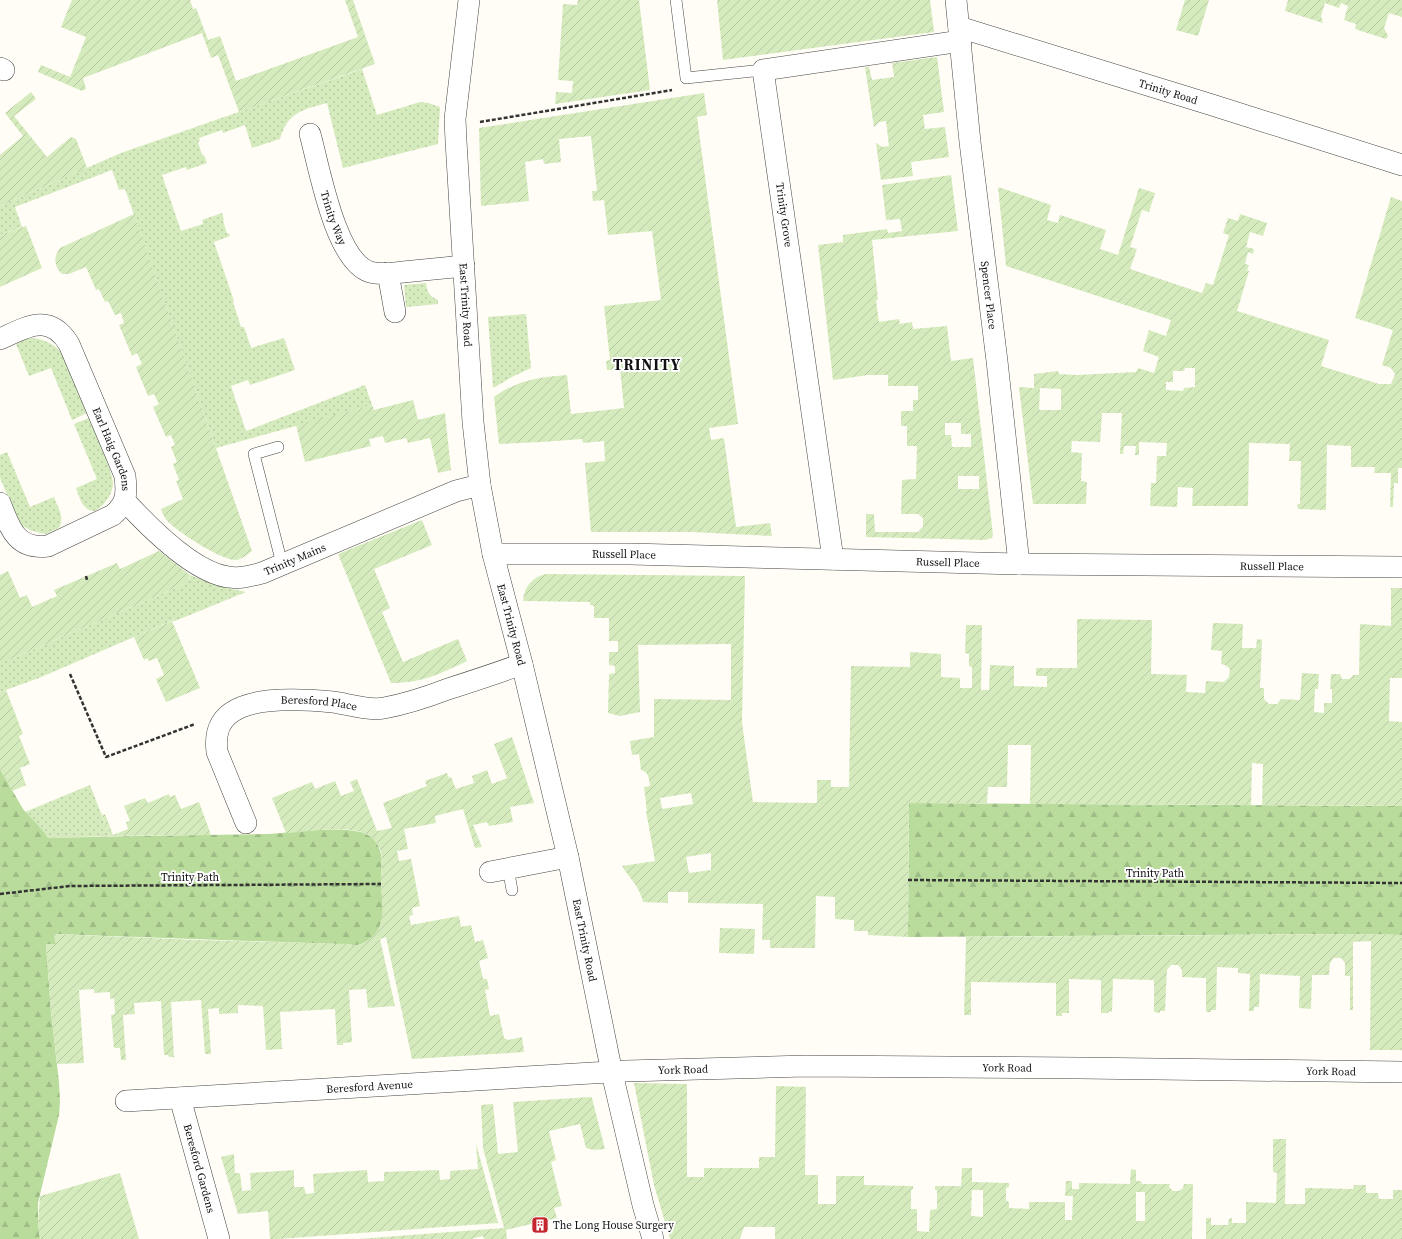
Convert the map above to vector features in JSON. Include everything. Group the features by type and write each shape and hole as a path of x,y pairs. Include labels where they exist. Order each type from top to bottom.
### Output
{"street":[{"name":"East Trinity Road","path":"469,0 455,119 474,422 480,485 493,554 522,664 568,857 612,1073 643,1205 653,1239"},
{"path":"764,70 960,34 956,0"},
{"name":"Trinity Road","path":"960,34 1201,101 1402,165"},
{"name":"Spencer Place","path":"960,34 970,142 997,361 1019,564"},
{"name":"Trinity Grove","path":"764,70 832,559"},
{"name":"Trinity Way","path":"310,134 330,209 343,245 359,267 371,273 388,273 464,266"},
{"path":"388,273 395,312"},
{"name":"Earl Haig Gardens","path":"0,339 30,326 39,324 56,329 64,336 69,344 125,476 126,489 125,501 121,509 113,515 48,546 28,544 20,541 15,536 0,504"},
{"name":"Trinity Mains","path":"125,501 151,528 199,565 214,573 227,577 239,578 262,573 456,491 480,485"},
{"name":"Russell Place","path":"493,554 630,554 1019,564 1402,567"},
{"name":"Beresford Place","path":"219,728 225,718 235,710 247,705 280,700 303,700 333,702 381,709 405,704 522,664"},
{"path":"219,728 217,752 246,822"},
{"path":"499,870 568,857"},
{"name":"York Road","path":"612,1073 626,1071 806,1066 1402,1072"},
{"name":"Beresford Avenue","path":"126,1101 409,1083 612,1073"},
{"name":"Beresford Gardens","path":"180,1098 219,1239"}],"lane":[{"path":"676,0 686,78 764,70"},
{"path":"278,447 254,454 282,564"},
{"path":"499,870 512,890"}],"path":[{"path":"455,119 480,122 672,90 686,78"},
{"path":"86,576 87,580"},
{"path":"70,674 106,757 195,724 210,724 219,728"},
{"name":"Trinity Path","path":"908,880 1402,883"},
{"name":"Trinity Path","path":"0,894 70,886 381,884"}],"green space":[{"path":"72,0 190,0 193,9 196,8 208,40 220,36 236,81 358,37 345,0 353,0 375,64 239,112 218,55 211,58 202,33 83,78 86,89 82,91 38,72 41,65 70,77 86,37 61,27"},
{"path":"578,0 639,0 650,90 555,104 556,92 572,93 573,81 558,80 563,4 577,5"},
{"path":"717,0 930,0 934,32 723,60"},
{"path":"1185,0 1209,0 1198,36 1176,30"},
{"path":"1288,0 1402,0 1402,17 1389,13 1384,28 1388,36 1386,39 1355,29 1356,24 1344,20 1348,6 1341,3 1339,8 1325,3 1321,16 1323,23 1285,11"},
{"path":"937,57 944,112 923,115 925,129 945,127 949,157 911,162 913,176 881,180 876,143 882,147 889,146 886,121 879,122 874,127 865,67 869,67 872,80 894,77 892,63"},
{"path":"362,69 377,115 420,102 440,107 438,144 343,168 327,103 303,110 297,114 287,123 280,139 252,148 245,125 223,133 222,130 199,138 200,141 198,142 202,155 204,155 207,163 187,170 186,167 162,175 181,231 203,224 202,220 222,213 227,234 229,233 230,236 214,242 241,327 244,327 251,348 284,338 295,370 250,385 248,380 231,386 246,431 365,385 372,405 216,448 125,189 119,190 112,170 15,207 22,227 0,235 0,206 121,153"},
{"path":"31,92 36,99 14,116 47,157 71,137 76,139 87,168 0,206 0,155 23,136 5,113"},
{"path":"704,93 707,115 697,117 738,424 709,428 711,440 724,438 736,527 770,523 772,536 691,532 591,532 585,463 605,461 604,441 583,443 582,439 499,444 494,397 511,387 529,380 567,375 571,414 624,408 620,369 607,370 606,361 610,360 604,306 661,300 652,231 608,235 604,200 593,201 592,191 597,191 591,136 559,139 561,162 544,164 543,159 525,162 529,201 481,206 479,128"},
{"path":"951,175 958,231 872,240 878,300 876,300 879,322 899,319 900,324 912,322 913,329 947,326 951,361 973,358 993,535 992,538 985,540 866,537 866,514 874,514 875,532 918,532 923,527 923,518 918,514 901,514 902,480 916,479 917,446 907,446 907,426 901,426 901,411 913,411 913,400 918,400 918,386 888,386 888,375 868,375 833,380 818,245 843,242 843,235 887,229 888,233 902,231 900,219 886,220 882,185","holes":["945,423 961,423 961,434 971,434 971,447 952,447 951,435 945,435","958,476 979,476 979,489 958,489"]},
{"path":"998,187 1051,205 1047,220 1058,223 1060,215 1106,230 1100,249 1118,255 1139,188 1155,193 1149,212 1142,210 1130,247 1137,249 1130,269 1202,293 1206,283 1213,285 1229,235 1223,233 1228,218 1238,221 1240,214 1267,223 1263,236 1250,232 1246,247 1254,249 1253,254 1248,252 1245,264 1249,265 1247,271 1249,271 1237,311 1329,340 1321,366 1379,384 1391,384 1395,374 1391,368 1382,365 1393,330 1355,318 1391,197 1402,201 1402,468 1398,468 1398,483 1394,483 1393,507 1390,507 1391,473 1374,473 1375,467 1351,467 1351,446 1327,445 1326,510 1298,509 1297,504 1300,504 1301,461 1289,461 1290,444 1249,443 1248,506 1192,506 1193,488 1178,487 1177,507 1150,506 1151,483 1156,483 1157,456 1166,456 1167,443 1139,442 1139,455 1135,455 1136,446 1124,446 1123,454 1120,454 1122,413 1102,413 1100,442 1072,441 1071,452 1082,453 1081,481 1087,482 1086,504 1033,504 1019,387 1034,388 1034,374 1058,371 1059,374 1077,375 1136,372 1138,368 1154,373 1159,357 1143,351 1149,330 1166,336 1171,320 1006,266","holes":["1185,368 1195,368 1195,387 1184,388 1183,391 1166,390 1166,382 1173,382 1173,371 1184,371","1040,388 1061,389 1061,410 1039,410"]},
{"path":"134,214 252,551 244,557 236,560 229,559 198,544 169,523 164,517 161,509 183,499 176,481 179,480 173,464 177,462 171,447 175,445 171,435 166,437 153,407 159,404 154,394 148,396 136,367 142,364 137,353 132,356 119,325 124,323 121,313 115,315 108,301 105,302 99,289 96,290 86,267 69,274 62,274 57,268 55,262 56,255 60,248"},
{"path":"26,226 42,268 0,287 0,235"},
{"path":"426,283 429,293 432,297 438,300 438,304 406,307 404,285"},
{"path":"526,314 531,368 493,388 488,317"},
{"path":"29,338 48,342 60,351 87,413 72,420 51,368 29,376 16,344"},
{"path":"413,400 418,420 445,413 451,470 438,473 430,438 408,443 406,438 385,443 383,436 369,439 371,446 305,462 296,425 372,405 374,410"},
{"path":"89,418 107,461 113,483 113,487 107,499 102,506 95,511 87,509 84,506 80,500 76,488 97,479 74,424"},
{"path":"7,452 30,507 54,497 61,516 61,524 59,528 46,534 30,530 21,525 0,478 0,455"},
{"path":"422,520 432,545 374,569 390,608 382,612 403,662 458,639 467,661 430,677 402,683 391,683 338,554"},
{"path":"159,551 190,575 188,581 182,585 21,655 9,660 0,660 0,575 8,571 20,598 27,595 32,607 57,596 54,590 117,563 120,569"},
{"path":"190,575 215,585 246,592 175,621 171,621 39,678 0,692 0,660 9,660 182,585 190,578"},
{"path":"541,575 745,576 742,723 753,802 817,803 817,780 831,780 831,787 849,787 851,666 910,667 910,652 941,654 941,677 960,678 960,688 972,688 972,667 969,666 969,654 965,653 966,625 982,625 981,690 989,690 990,665 1014,666 1014,686 1047,687 1047,676 1036,676 1036,668 1077,668 1077,619 1152,620 1151,674 1187,675 1186,692 1205,693 1206,681 1224,682 1229,677 1230,669 1221,664 1222,651 1211,650 1213,623 1243,624 1242,648 1256,648 1257,639 1262,640 1260,688 1264,688 1264,699 1269,704 1277,704 1281,699 1300,700 1302,673 1319,674 1318,689 1315,689 1314,712 1324,713 1324,703 1332,703 1332,689 1330,689 1331,674 1340,674 1342,679 1350,679 1353,675 1359,675 1360,624 1391,626 1391,588 1402,588 1402,678 1390,678 1389,721 1402,722 1402,806 1262,805 1263,764 1252,763 1251,805 1030,804 1031,745 1008,745 1007,787 988,787 987,803 909,803 908,937 868,935 868,931 854,931 854,920 835,919 835,897 816,896 815,948 770,948 770,940 762,940 763,904 688,903 688,892 668,892 668,903 643,902 637,887 622,866 655,861 646,811 644,787 650,786 649,778 646,772 641,770 639,754 632,755 630,741 654,737 654,699 731,700 731,644 638,645 640,712 620,716 608,713 609,674 615,673 615,666 609,665 609,652 618,652 618,641 609,641 609,618 594,618 594,606 590,605 590,602 523,601 527,587 533,580","holes":["691,793 693,804 662,809 660,798","711,853 711,870 689,873 686,857"]},
{"path":"172,621 200,688 166,702 156,679 164,675 157,658 149,661 147,658 144,660 134,637"},
{"path":"6,690 23,734 19,736 30,764 20,768 26,785 12,791 0,769 0,692"},
{"path":"512,737 534,803 510,807 513,822 489,826 487,822 473,825 482,847 475,848 463,809 435,816 436,823 404,829 408,849 397,851 399,861 411,859 420,906 412,908 413,915 409,916 411,925 459,916 461,927 471,925 475,942 483,940 488,958 479,961 483,979 487,979 489,989 485,990 490,1016 499,1014 504,1038 508,1040 522,1037 524,1052 412,1059 386,937 380,939 395,1006 368,1008 366,989 349,990 352,1042 337,1045 335,1009 280,1012 282,1049 266,1050 263,1006 238,1005 238,1013 219,1014 219,1008 208,1009 211,1054 205,1054 201,1000 171,1002 174,1057 169,1057 168,1055 164,1055 161,1001 134,1003 135,1014 123,1015 126,1060 121,1060 120,1048 114,1048 111,1015 115,1014 114,998 110,999 110,992 94,993 94,989 79,990 84,1063 57,1064 51,1012 46,944 56,944 54,934 352,944 352,946 361,944 369,940 376,933 380,925 383,909 381,852 378,844 368,835 351,830 340,829 286,833 272,798 312,782 315,789 335,781 341,796 354,791 350,782 357,779 377,831 392,828 383,803 427,786 425,781 447,773 449,778 451,777 456,789 474,783 472,776 487,770 492,784 507,778 494,744"},
{"path":"0,769 23,809 48,838 269,834 320,830 347,830 368,835 376,842 379,846 382,866 382,921 378,930 372,937 364,942 352,946 351,944 54,934 56,944 46,944 60,1102 59,1115 38,1203 40,1239 0,1239"},
{"path":"90,785 110,836 48,838 25,812"},
{"path":"169,794 170,797 175,795 181,809 199,802 211,835 110,836 102,815 105,814 113,835 128,829 126,822 130,821 124,806 145,798 148,803"},
{"path":"909,803 1402,806 1402,935 908,937"},
{"path":"720,928 755,929 754,954 719,953"},
{"path":"1353,934 1402,935 1402,1050 1370,1050 1371,941 1353,942 1353,1010 1350,1010 1350,976 1345,976 1345,963 1341,958 1334,958 1330,963 1329,975 1312,975 1311,1009 1299,1008 1300,976 1260,974 1259,1007 1254,1007 1254,1011 1249,1011 1250,974 1238,973 1238,968 1217,967 1216,1010 1206,1012 1206,978 1182,977 1182,970 1178,965 1171,965 1167,970 1165,1011 1160,1011 1160,1013 1154,1012 1154,980 1113,979 1112,1012 1109,1011 1108,1013 1101,1013 1101,980 1069,979 1069,1013 1062,1013 1062,1016 1056,1016 1056,983 971,982 971,1015 964,1015 966,937"},
{"path":"634,1083 687,1084 687,1177 704,1177 704,1168 759,1168 759,1157 775,1157 776,1086 806,1087 805,1175 818,1175 818,1204 836,1204 836,1176 864,1176 864,1185 913,1186 913,1189 911,1190 911,1209 917,1209 917,1231 929,1232 930,1210 937,1209 937,1190 935,1190 935,1186 961,1186 962,1168 972,1168 972,1182 1009,1183 1009,1187 1006,1188 1006,1201 1009,1202 1009,1208 1029,1209 1029,1202 1065,1202 1065,1220 1072,1220 1073,1196 1065,1196 1066,1181 1072,1181 1072,1189 1079,1189 1079,1183 1130,1184 1131,1169 1136,1170 1136,1181 1141,1181 1142,1184 1170,1184 1169,1187 1173,1191 1179,1191 1183,1188 1184,1184 1193,1184 1192,1239 775,1239 775,1227 744,1227 740,1239 670,1239 654,1185","holes":["972,1190 983,1190 983,1217 971,1216","1136,1192 1145,1192 1145,1221 1136,1221"]},
{"path":"592,1098 605,1149 594,1150 586,1148 580,1124 549,1131 556,1160 551,1162 562,1206 554,1208 557,1218 506,1230 507,1239 484,1239 483,1236 471,1239 358,1239 504,1228 483,1148 481,1105 493,1104 498,1154 518,1152 513,1102"},
{"path":"1273,1139 1286,1139 1285,1204 1305,1204 1305,1188 1353,1189 1354,1185 1366,1185 1366,1193 1378,1193 1379,1199 1393,1199 1393,1190 1402,1190 1402,1239 1206,1239 1206,1218 1211,1218 1211,1225 1228,1225 1229,1219 1232,1218 1232,1223 1246,1223 1246,1202 1276,1203 1277,1173 1273,1172"},
{"path":"476,1144 498,1223 278,1239 270,1239 268,1211 238,1214 221,1157 234,1154 235,1173 240,1173 242,1191 251,1190 250,1173 294,1170 294,1187 304,1187 306,1194 314,1193 313,1174 367,1170 368,1182 384,1181 384,1172 439,1170 440,1180 450,1179 450,1171 478,1169"},
{"path":"120,1173 139,1239 40,1239 38,1223 40,1196"}],"place":[{"name":"The Long House Surgery","path":"540,1225"}],"district":[{"name":"TRINITY","path":"647,364"}]}
